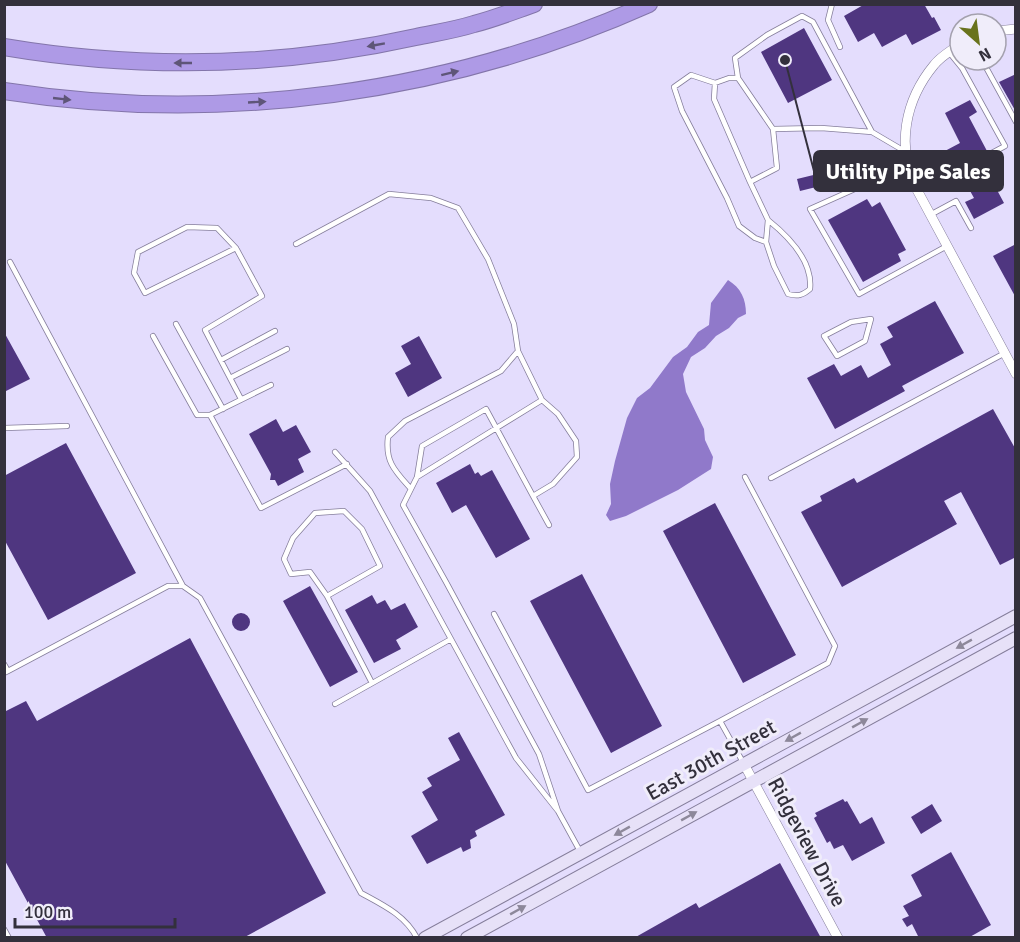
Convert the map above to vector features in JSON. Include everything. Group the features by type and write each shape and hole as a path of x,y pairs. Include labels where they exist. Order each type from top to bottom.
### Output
{"highway":[{"path":"4,47 67,56 144,62 199,63 262,60 323,54 397,41 472,25 534,4"},
{"path":"4,91 85,101 188,105 264,102 347,93 419,80 484,64 547,44 649,4"}],"main road":[{"name":"East 30th Street","path":"425,938 1016,616"},
{"name":"East 30th Street","path":"467,938 1016,638"}],"street":[{"path":"948,54 934,65 917,89 908,112 906,152 911,175 930,215 1016,374"},
{"name":"Ridgeview Drive","path":"744,764 838,938"}],"lane":[{"path":"832,4 828,20 840,47"},
{"path":"750,182 777,168 773,129 738,78 735,58 767,35 802,16 813,22 872,132"},
{"path":"960,170 1005,146 964,72"},
{"path":"988,72 1016,122"},
{"path":"738,78 729,78 715,83 690,75 674,87 682,111 739,226 754,238 766,242"},
{"path":"715,83 714,99 768,220 793,244 810,271 810,289 804,294 796,296 788,294 774,266 766,242 768,220"},
{"path":"773,129 821,128 872,132 906,152"},
{"path":"911,175 857,188 810,209 859,294 947,246"},
{"path":"296,244 389,194 431,198 458,208 488,259 514,324 518,351 542,400 558,414 576,441 577,457 553,483 533,496"},
{"path":"930,215 956,201 970,228"},
{"path":"236,248 145,293 134,273 138,252 187,227 217,228 236,248 262,296 205,330 242,399"},
{"path":"10,262 183,586 200,598 361,893 397,913 411,926 417,938"},
{"path":"871,319 865,341 837,356 824,336 851,322 871,319"},
{"path":"176,324 222,409"},
{"path":"220,360 276,331"},
{"path":"153,336 197,415 210,415 271,385"},
{"path":"230,378 287,349"},
{"path":"411,489 392,468 387,450 388,436 405,421 501,371 518,351"},
{"path":"771,478 1005,353"},
{"path":"417,477 542,400"},
{"path":"549,525 486,409 422,446 417,477 403,505 539,754 558,811"},
{"path":"210,415 261,508 347,464"},
{"path":"4,428 67,426"},
{"path":"336,452 370,491 516,758 558,811 581,853"},
{"path":"494,614 588,790 828,663 835,646 745,477"},
{"path":"327,596 380,566 362,529 344,511 315,513 293,538 284,559 291,574 310,573 327,596 372,683"},
{"path":"4,664 6,672 168,586 183,586"},
{"path":"335,704 451,639"},
{"path":"720,721 744,764"},
{"path":"4,929 9,938"}],"shaded area":[{"path":"728,280 742,294 746,314 691,357 683,374 686,392 704,429 705,440 713,457 711,469 678,490 626,516 610,521 606,515 611,504 610,484 627,418 637,398 650,388 673,357 687,347 698,332 709,325 711,303"}],"building":[{"path":"865,4 924,4 941,30 912,45 906,34 882,47 874,33 858,42 844,16"},
{"path":"804,28 832,80 788,103 761,52"},
{"path":"1016,74 1016,112 999,82"},
{"path":"970,100 977,112 969,117 987,151 952,169 943,152 960,143 945,113"},
{"path":"871,161 873,173 800,191 797,179"},
{"path":"990,177 1004,203 974,219 965,202 974,198 969,189"},
{"path":"867,199 872,207 880,202 906,250 898,254 901,261 863,282 828,220"},
{"path":"1016,244 1016,298 993,256"},
{"path":"935,301 964,353 902,386 905,391 835,429 807,378 834,364 841,376 861,365 868,378 891,365 880,344 893,337 887,327"},
{"path":"4,332 30,379 4,392"},
{"path":"419,336 442,378 408,397 395,373 411,364 401,346"},
{"path":"993,409 1016,450 1016,557 1000,565 961,492 944,501 957,524 842,587 801,512 822,501 820,496 854,478 857,483"},
{"path":"276,419 283,432 296,425 311,452 298,459 304,472 278,486 275,480 270,480 271,474 249,434"},
{"path":"66,443 136,573 48,620 4,539 4,476"},
{"path":"470,464 475,474 478,472 481,476 492,470 530,539 496,558 466,505 452,513 436,483"},
{"path":"715,503 796,655 743,683 663,531"},
{"path":"582,574 662,726 611,753 530,601"},
{"path":"310,586 358,672 330,687 283,601"},
{"path":"372,595 377,604 385,600 391,610 405,603 418,627 396,640 401,649 374,663 345,610"},
{"path":"237,613 245,613 250,618 248,629 237,631 232,626 232,618"},
{"path":"190,638 326,893 243,938 47,938 4,859 4,712 26,701 37,721"},
{"path":"459,732 505,815 475,831 477,836 470,840 471,848 463,852 461,847 427,864 411,836 438,820 422,792 432,786 427,778 460,760 448,738"},
{"path":"843,799 847,801 860,824 872,817 885,843 852,861 843,845 834,849 830,841 827,843 814,818 817,816 815,813"},
{"path":"932,804 942,821 921,834 911,817"},
{"path":"951,852 991,925 968,938 919,938 912,924 907,927 902,919 909,916 903,906 922,896 911,875"},
{"path":"780,863 821,938 634,938 696,903 699,908"}],"place":[{"name":"Utility Pipe Sales","path":"785,60"}]}
